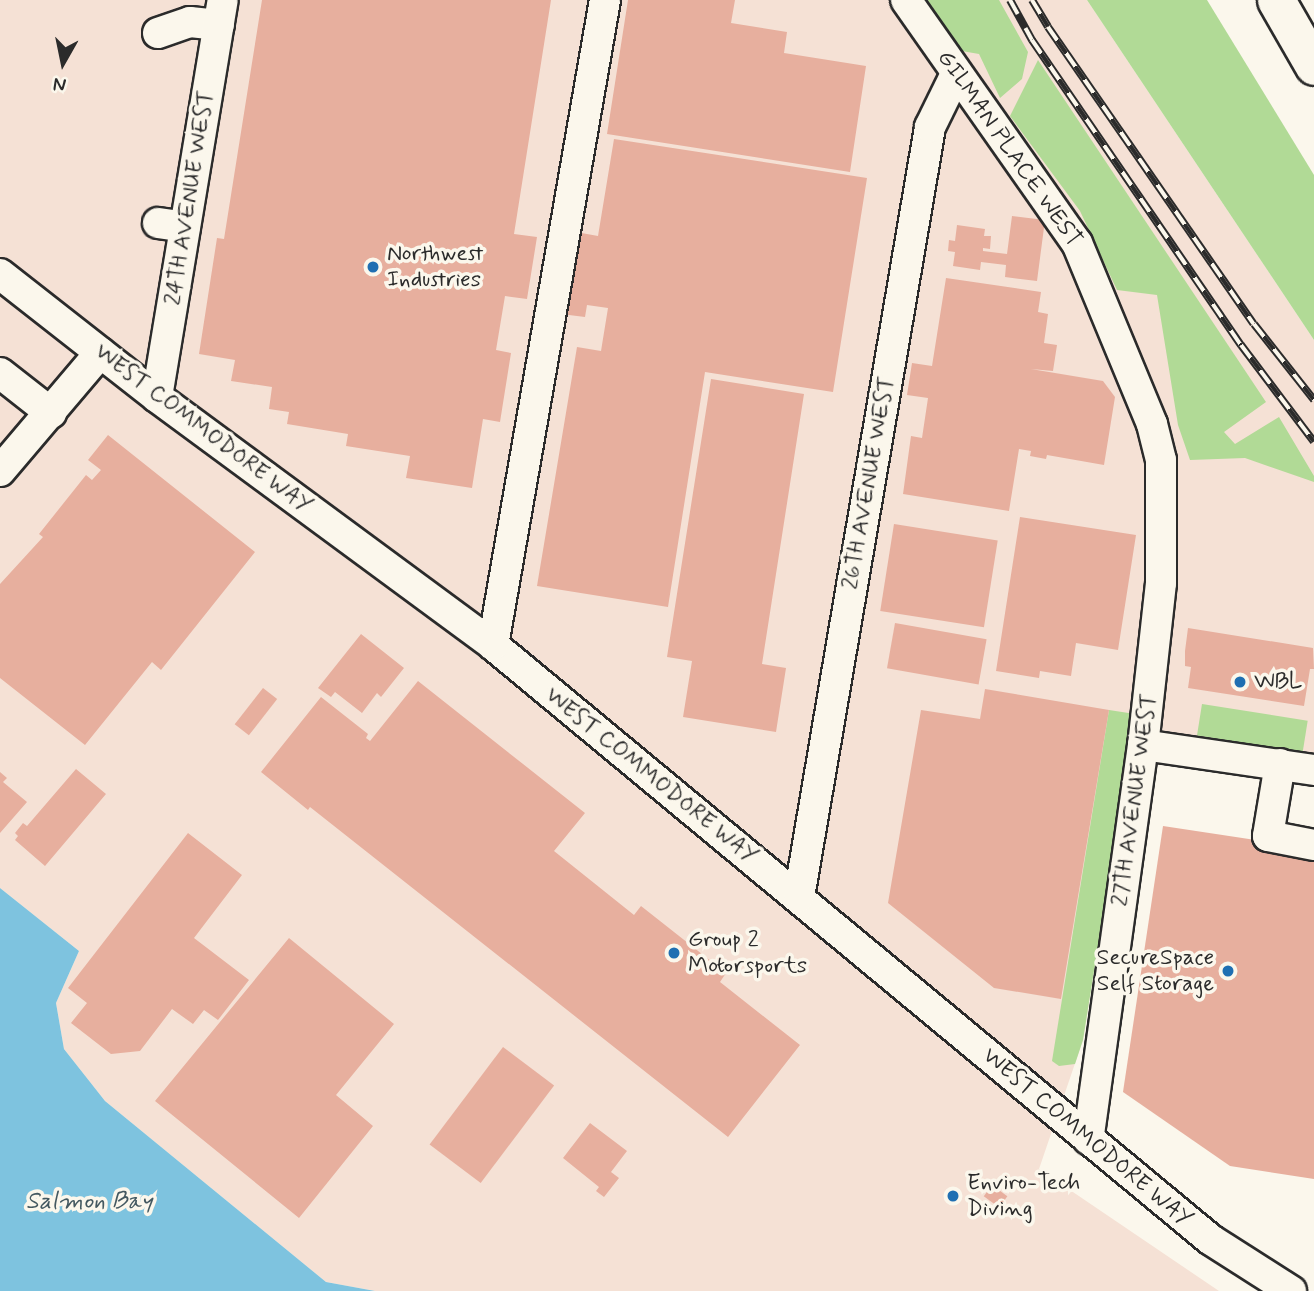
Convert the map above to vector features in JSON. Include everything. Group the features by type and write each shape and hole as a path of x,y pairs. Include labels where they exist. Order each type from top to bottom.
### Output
{"main road":[{"path":"1276,0 1314,66"}],"street":[{"path":"493,645 605,0"},
{"name":"GILMAN PLACE WEST","path":"906,0 1077,243 1152,424 1161,460"},
{"path":"158,33 221,13"},
{"name":"24TH AVENUE WEST","path":"157,397 171,225 221,13"},
{"name":"26TH AVENUE WEST","path":"799,897 930,127 956,74"},
{"name":"WEST COMMODORE WAY","path":"0,274 157,397 493,645 1211,1240 1291,1291"},
{"path":"0,471 100,352"},
{"path":"0,373 51,413"},
{"name":"27TH AVENUE WEST","path":"1088,1139 1143,745 1161,583 1161,460"},
{"path":"1143,745 1314,770"},
{"path":"1280,764 1268,836 1314,845"}],"shaded area":[{"path":"0,0 1087,0 1314,340 1314,754 1132,726 1083,1040 1039,1169 1219,1291 375,1291 326,1282 105,1101 64,1049 56,1003 79,951 0,888"}],"green space":[{"path":"927,0 999,0 1028,52 1022,79 1000,98 979,54 956,50"},
{"path":"1087,0 1207,0 1314,175 1314,340"},
{"path":"1038,60 1266,402 1224,432 1235,444 1279,417 1314,476 1314,482 1245,458 1190,460 1178,425 1157,295 1117,290 1080,211 1010,116"},
{"path":"1202,704 1308,721 1303,752 1197,736"},
{"path":"1109,710 1135,714 1083,1040 1075,1064 1059,1066 1052,1061"}],"water":[{"name":"Salmon Bay","path":"0,888 79,951 56,1003 64,1049 105,1101 326,1282 375,1291 0,1291"}],"building":[{"name":"Northwest Industries","path":"262,0 551,0 514,234 537,237 527,299 505,296 496,350 511,353 500,422 483,419 472,488 406,478 410,456 346,446 348,434 287,424 289,412 269,409 272,387 231,381 235,360 199,354 217,238 224,239"},
{"path":"628,0 735,0 731,23 787,32 784,53 866,66 850,172 607,134"},
{"path":"614,139 867,178 833,392 705,372 668,607 537,586 577,347 601,351 608,308 587,305 585,317 561,314 576,232 598,236"},
{"path":"1012,216 1045,220 1037,281 1005,277 1006,265 981,262 980,270 953,266 955,252 948,251 949,240 955,241 957,225 985,229 984,236 991,236 990,249 983,248 983,251 1007,254"},
{"path":"946,278 1041,292 1038,312 1048,314 1044,343 1057,345 1053,371 1031,369 1103,381 1115,397 1104,465 1047,455 1046,459 1030,456 1031,451 1019,449 1009,511 903,494 911,436 922,438 928,398 907,395 912,363 932,366"},
{"path":"711,379 804,394 762,664 786,668 776,732 683,717 692,661 667,657"},
{"path":"108,435 255,552 161,670 152,662 85,745 0,678 0,584 43,537 39,534 86,475 92,480 101,470 88,460"},
{"path":"1020,517 1136,535 1118,650 1076,643 1071,676 1040,671 1039,678 996,671"},
{"path":"894,524 998,540 984,627 880,611"},
{"path":"895,623 987,639 979,684 887,668"},
{"path":"1188,628 1313,648 1314,669 1310,669 1304,706 1188,688 1191,667 1185,666 1185,651"},
{"path":"361,634 404,668 381,697 377,693 362,713 335,692 331,697 318,688"},
{"path":"418,681 585,813 554,851 634,915 641,906 726,973 720,982 800,1045 728,1137 310,807 308,810 261,772 321,697 368,734 366,738 370,741"},
{"path":"263,688 277,699 249,735 235,724"},
{"path":"985,689 1109,710 1061,999 994,988 888,903 921,710 980,719"},
{"path":"76,769 106,794 45,866 15,840 18,836 15,833 23,823 27,826"},
{"path":"0,772 7,778 3,782 27,802 0,833"},
{"name":"SecureSpace Self Storage","path":"1163,826 1314,849 1314,1179 1230,1166 1123,1092"},
{"path":"188,833 242,875 194,938 249,980 218,1020 204,1010 193,1024 172,1009 140,1051 111,1054 71,1023 87,1003 68,988"},
{"path":"289,938 394,1024 336,1095 373,1126 299,1218 155,1101"},
{"path":"503,1047 554,1086 481,1183 430,1144"},
{"path":"590,1123 627,1151 611,1172 619,1178 604,1197 596,1191 599,1187 563,1158"},
{"path":"992,1185 1007,1196 999,1207 984,1196"}],"railway":[{"path":"1010,0 1032,40 1241,345 1314,442"},
{"path":"1032,0 1254,324 1314,400"}],"place":[{"name":"Northwest Industries","path":"373,267"},
{"name":"WBL","path":"1240,682"},
{"name":"Group 2 Motorsports","path":"674,953"},
{"name":"SecureSpace Self Storage","path":"1228,971"},
{"name":"Enviro-Tech Diving","path":"953,1196"}]}
